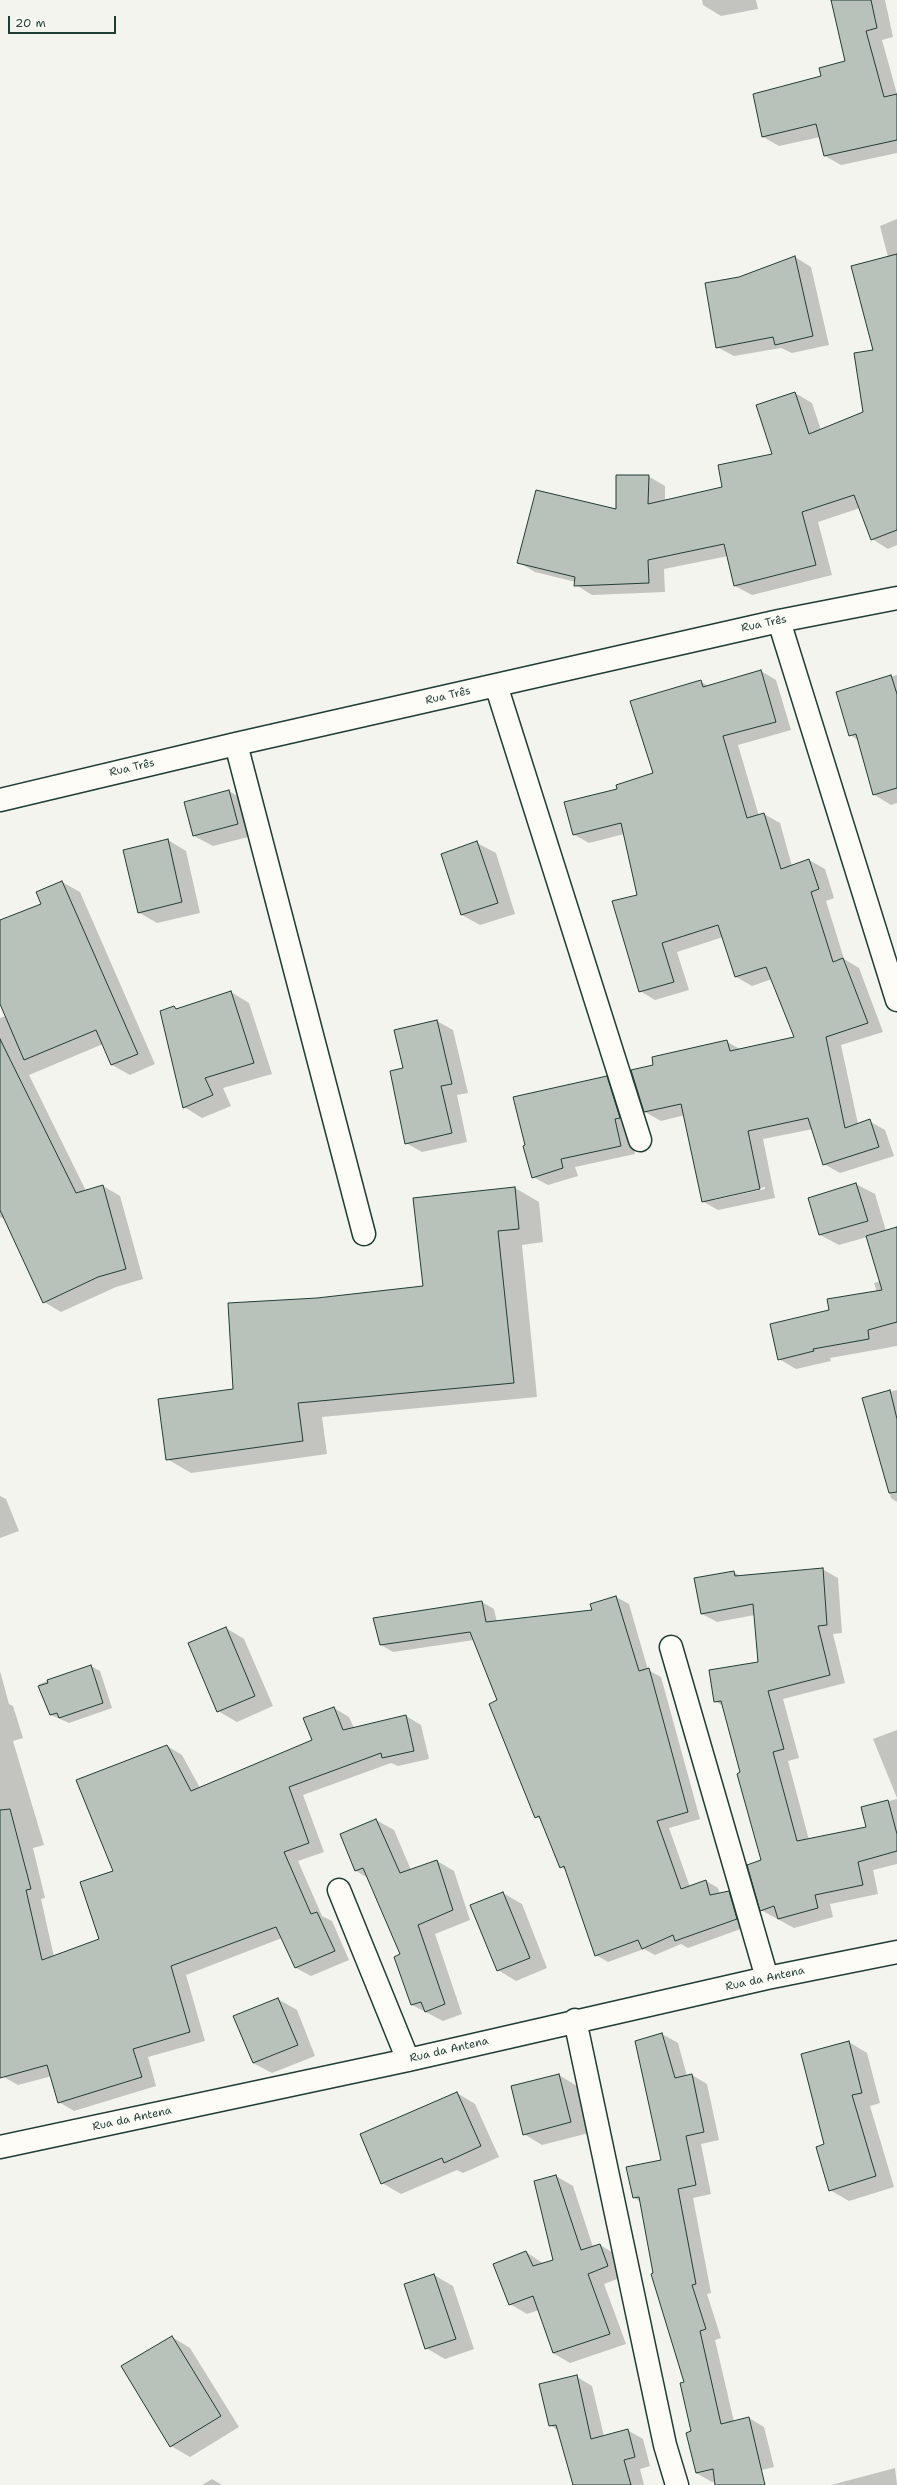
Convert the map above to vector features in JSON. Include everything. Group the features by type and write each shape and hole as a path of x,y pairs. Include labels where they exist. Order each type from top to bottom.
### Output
{"street":[{"name":"Rua Três","path":"0,800 236,744 779,621 897,598"},
{"path":"779,621 897,1000"},
{"path":"496,685 640,1140"},
{"path":"236,744 364,1234"},
{"path":"672,1647 767,1978"},
{"path":"339,1890 408,2060"},
{"name":"Rua da Antena","path":"0,2147 408,2060 575,2020 767,1978 897,1952"},
{"path":"575,2020 665,2445 677,2485"}],"building":[{"path":"831,0 871,0 877,28 866,31 884,97 897,94 897,140 824,156 816,124 762,137 753,94 821,76 819,68 845,61"},
{"path":"897,254 897,530 871,540 854,495 802,512 816,565 734,586 724,544 648,560 649,583 574,586 575,577 517,563 536,490 616,509 616,475 649,475 648,504 722,487 718,465 772,454 756,405 795,392 809,434 863,412 854,353 873,350 851,266"},
{"path":"795,256 813,336 775,345 773,337 716,348 705,283 739,277"},
{"path":"761,670 776,722 723,736 747,818 764,813 781,869 809,859 819,889 811,892 833,962 843,958 868,1023 826,1037 845,1128 870,1119 879,1147 823,1165 808,1118 748,1131 760,1189 702,1202 681,1104 644,1112 631,1070 653,1065 652,1057 727,1040 730,1051 794,1037 766,967 735,977 718,925 662,943 674,982 639,992 612,901 637,895 621,823 573,835 564,802 617,789 616,785 653,773 630,701 701,680 703,687"},
{"path":"891,675 897,694 897,788 873,795 856,734 849,736 836,692"},
{"path":"229,790 238,824 193,836 184,802"},
{"path":"168,839 182,902 138,913 123,850"},
{"path":"477,841 498,903 461,915 441,854"},
{"path":"62,881 138,1054 111,1065 96,1030 24,1060 0,1004 0,920 41,904 36,892"},
{"path":"231,991 254,1063 205,1078 213,1095 183,1108 160,1011 174,1006 176,1009"},
{"path":"437,1020 452,1084 441,1086 452,1133 405,1144 390,1071 403,1068 394,1030"},
{"path":"0,1039 76,1193 103,1185 126,1269 98,1277 43,1303 0,1210"},
{"path":"607,1076 620,1118 615,1119 621,1146 561,1159 563,1168 532,1178 523,1146 525,1145 513,1097"},
{"path":"856,1183 868,1221 819,1235 808,1198"},
{"path":"515,1187 519,1229 498,1231 514,1383 298,1403 303,1441 166,1460 158,1399 233,1389 228,1303 317,1298 423,1286 413,1198"},
{"path":"897,1227 897,1322 868,1330 869,1339 813,1349 814,1351 778,1360 770,1324 829,1310 827,1299 882,1290 866,1236"},
{"path":"890,1390 897,1419 897,1492 889,1493 862,1398"},
{"path":"823,1568 827,1625 818,1626 830,1675 768,1691 784,1749 773,1752 797,1841 866,1827 861,1807 888,1800 897,1834 897,1851 858,1862 863,1885 815,1895 818,1908 778,1919 774,1906 760,1911 747,1865 761,1860 737,1774 740,1772 721,1701 714,1702 709,1670 758,1662 753,1604 701,1614 694,1578 734,1571 735,1576"},
{"path":"616,1596 639,1671 649,1668 688,1812 657,1821 681,1889 706,1880 710,1895 729,1891 737,1919 675,1941 673,1935 642,1949 638,1940 595,1956 564,1866 560,1868 539,1816 535,1818 489,1704 497,1700 470,1632 380,1645 373,1618 482,1601 486,1622 592,1610 590,1604"},
{"path":"226,1627 255,1696 217,1712 188,1643"},
{"path":"91,1665 103,1703 59,1718 57,1713 50,1715 38,1686 48,1683 47,1680"},
{"path":"334,1707 343,1730 406,1715 414,1751 382,1758 381,1753 289,1787 309,1843 284,1852 311,1914 317,1912 335,1951 295,1968 276,1927 171,1966 190,2032 133,2049 142,2077 58,2103 47,2065 0,2078 0,1810 10,1809 31,1889 26,1890 42,1960 99,1939 80,1882 113,1871 76,1780 167,1745 191,1791 312,1740 303,1718"},
{"path":"376,1819 400,1873 437,1860 453,1910 418,1925 445,2004 425,2012 421,2002 411,2005 394,1957 400,1954 363,1868 355,1871 340,1834"},
{"path":"503,1892 530,1958 497,1971 470,1905"},
{"path":"278,1998 298,2045 253,2063 233,2016"},
{"path":"662,2033 675,2078 692,2074 704,2132 686,2136 696,2185 678,2189 696,2284 692,2285 706,2329 700,2331 721,2424 749,2417 765,2485 715,2485 713,2469 696,2473 686,2433 691,2431 680,2383 684,2382 651,2274 653,2273 639,2197 633,2198 626,2167 661,2160 635,2041"},
{"path":"849,2041 862,2093 852,2095 876,2176 829,2191 816,2147 824,2144 801,2054"},
{"path":"559,2074 571,2122 523,2135 511,2086"},
{"path":"457,2092 481,2146 444,2163 442,2158 381,2184 360,2134"},
{"path":"556,2175 581,2250 600,2244 608,2266 588,2274 610,2334 553,2353 533,2296 509,2305 493,2264 526,2251 533,2266 553,2260 534,2181"},
{"path":"434,2274 456,2339 425,2349 404,2284"},
{"path":"172,2336 221,2416 170,2447 121,2366"},
{"path":"577,2375 591,2439 628,2429 635,2457 624,2460 631,2485 573,2485 556,2425 549,2426 539,2384"}]}
